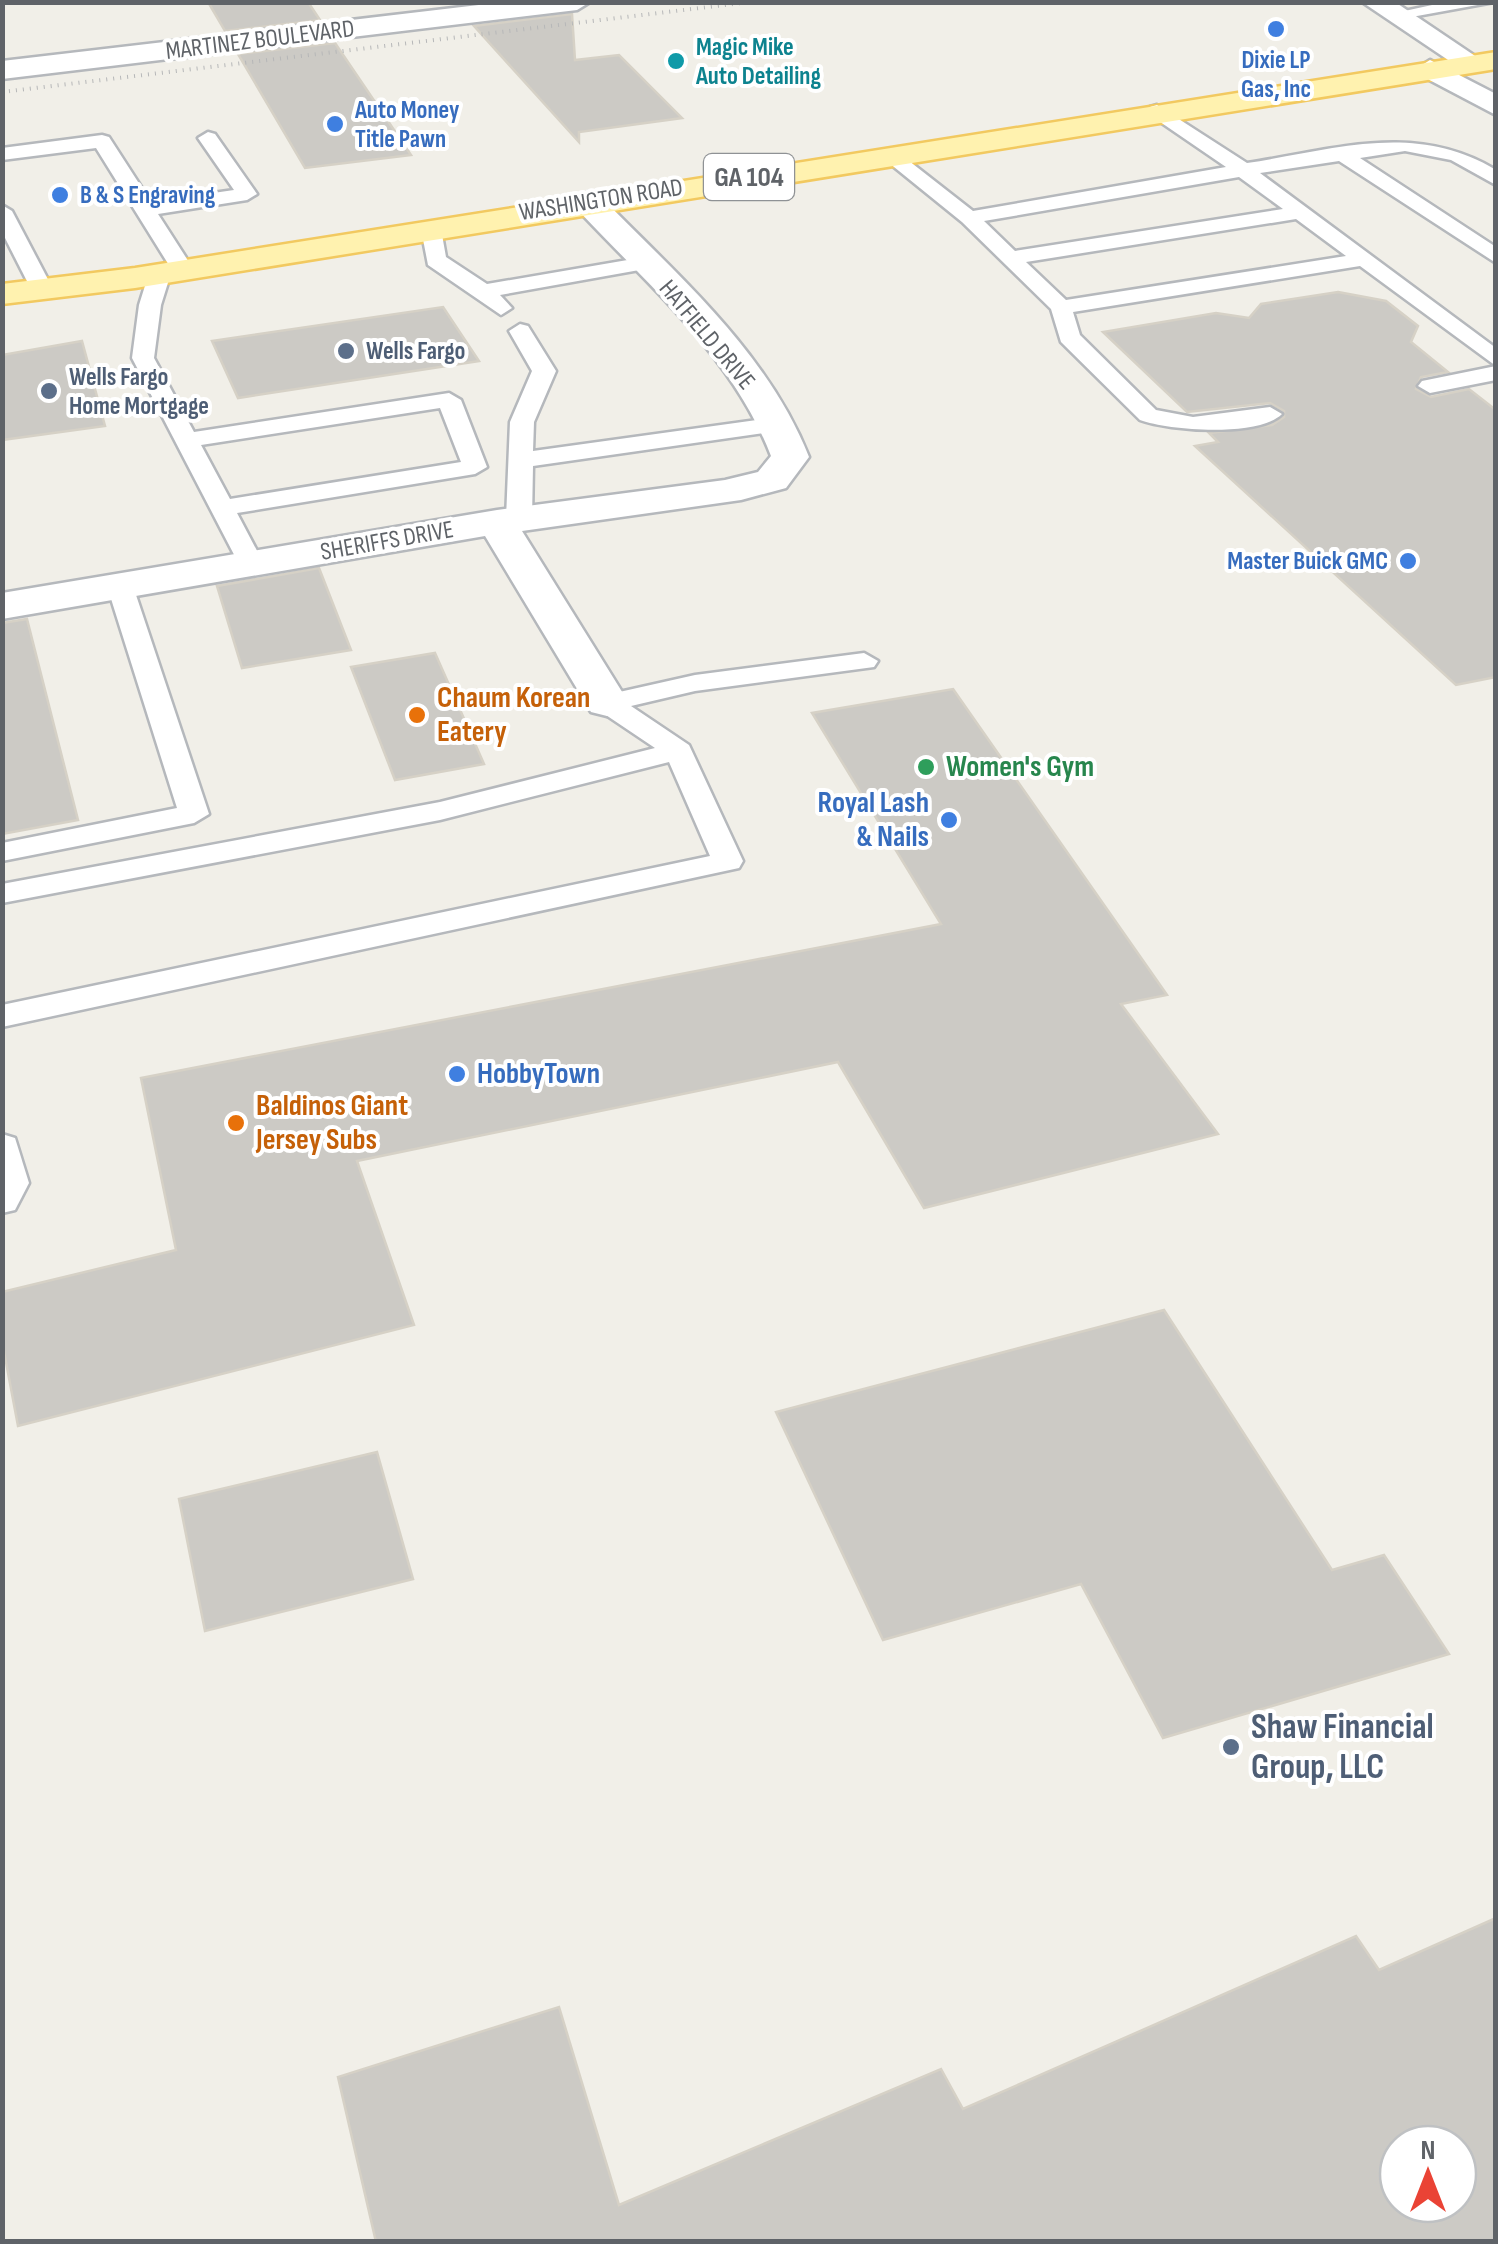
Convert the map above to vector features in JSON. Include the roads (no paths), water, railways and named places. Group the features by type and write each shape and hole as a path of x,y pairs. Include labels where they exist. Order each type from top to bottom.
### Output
{"main road":[{"name":"WASHINGTON ROAD","path":"2,294 172,272 588,202 1484,62"}],"street":[{"name":"MARTINEZ BOULEVARD","path":"2,70 440,10 561,3"},
{"path":"1385,9 1484,62"},
{"path":"1430,69 1496,106"},
{"name":"HATFIELD DRIVE","path":"588,202 730,354 778,424"},
{"name":"SHERIFFS DRIVE","path":"2,606 508,520 727,492 772,480 790,457 778,424"},
{"path":"508,520 607,703"}],"lane":[{"path":"1385,9 1486,2"},
{"path":"1157,112 1302,212 1496,359"},
{"path":"148,208 248,194 208,138"},
{"path":"2,154 102,141 148,208 172,272 150,305 143,358 251,564"},
{"path":"968,218 1405,145 1457,156 1496,178"},
{"path":"888,154 968,218 1061,307 1069,337 1148,416 1195,426 1270,414"},
{"path":"1342,155 1496,257"},
{"path":"2,211 42,289"},
{"path":"1008,258 1302,212"},
{"path":"431,228 436,260 462,281 486,292 504,312"},
{"path":"1061,307 1364,259"},
{"path":"486,292 644,263"},
{"path":"508,520 521,460 522,422 544,371 520,331"},
{"path":"1430,386 1496,373"},
{"path":"186,440 449,400 475,466 222,508"},
{"path":"521,460 778,424"},
{"path":"2,852 194,814 120,586"},
{"path":"607,703 695,683 864,660"},
{"path":"2,1016 728,861 678,751 607,703"},
{"path":"2,894 440,812 678,751"},
{"path":"2,1146 10,1183 2,1201"}],"railway":[{"path":"2,92 750,2"}],"place":[{"name":"Dixie LP Gas, Inc","path":"1276,29"},
{"name":"Magic Mike Auto Detailing","path":"676,61"},
{"name":"Auto Money Title Pawn","path":"335,124"},
{"name":"B & S Engraving","path":"60,195"},
{"name":"Wells Fargo","path":"346,351"},
{"name":"Wells Fargo Home Mortgage","path":"49,391"},
{"name":"Master Buick GMC","path":"1408,561"},
{"name":"Chaum Korean Eatery","path":"417,715"},
{"name":"Women's Gym","path":"926,767"},
{"name":"Royal Lash & Nails","path":"949,820"},
{"name":"HobbyTown","path":"457,1074"},
{"name":"Baldinos Giant Jersey Subs","path":"236,1123"},
{"name":"Shaw Financial Group, LLC","path":"1231,1747"}]}
